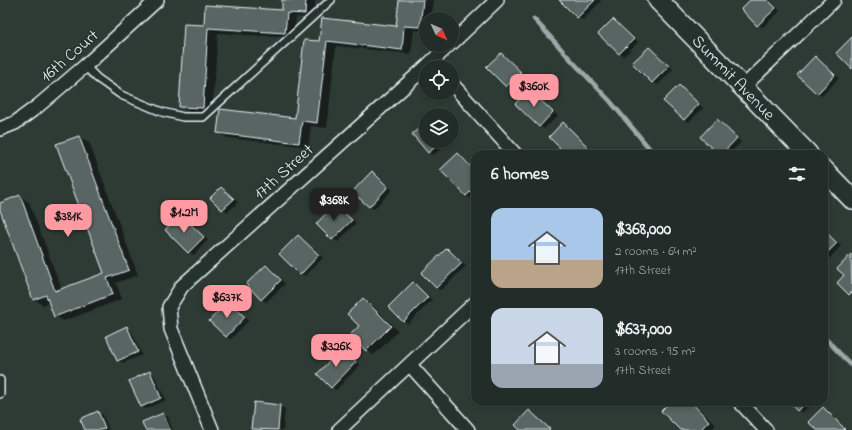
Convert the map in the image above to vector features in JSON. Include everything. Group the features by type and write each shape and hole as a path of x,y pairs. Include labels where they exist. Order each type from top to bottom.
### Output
{"main road":[{"name":"Summit Avenue","path":"658,0 804,150"},
{"path":"828,174 852,200"}],"street":[{"name":"16th Court","path":"0,129 15,123 38,106 85,66 157,0"},
{"path":"459,36 497,0"},
{"path":"743,87 834,0"},
{"name":"17th Street","path":"436,60 443,52"},
{"name":"17th Street","path":"212,430 171,329 169,307 182,286 419,76"},
{"path":"459,92 511,150"},
{"path":"339,430 410,366 471,307"},
{"path":"410,366 468,430"},
{"path":"744,406 766,430"}],"lane":[{"path":"85,66 97,78 121,94 162,112 183,117 203,117 331,0"},
{"path":"0,380 0,394"}],"building":[{"path":"282,0 306,0 305,14 287,13 285,33 208,28 203,108 179,107 184,24 204,25 205,5 282,10"},
{"path":"399,0 423,0 422,12 419,12 419,27 404,26 402,50 327,41 317,123 302,121 299,143 217,133 220,109 295,118 304,40 319,41 322,18 396,26"},
{"path":"559,0 595,0 577,18"},
{"path":"750,0 768,0 776,8 757,26 741,9"},
{"path":"613,19 634,39 619,54 598,34"},
{"path":"852,37 852,69 836,53"},
{"path":"649,47 669,66 652,83 632,63"},
{"path":"501,53 521,72 506,87 486,67"},
{"path":"815,56 835,75 817,94 797,75"},
{"path":"679,85 699,104 684,120 663,101"},
{"path":"529,89 553,112 539,127 515,104"},
{"path":"717,119 737,138 726,150 714,150 700,137"},
{"path":"563,122 588,147 585,150 562,150 549,137"},
{"path":"419,128 419,142 412,134"},
{"path":"79,136 129,270 107,278 113,294 54,317 46,295 33,300 0,210 0,203 20,195 55,291 104,273 56,144"},
{"path":"424,148 434,148 428,153"},
{"path":"458,153 471,167 471,191 466,196 440,170"},
{"path":"372,171 388,187 369,207 352,192"},
{"path":"221,187 234,199 222,210 210,198"},
{"path":"335,204 352,220 332,240 316,224"},
{"path":"180,214 204,237 188,253 165,230"},
{"path":"828,234 837,243 828,252"},
{"path":"298,235 319,255 300,275 279,254"},
{"path":"447,248 462,263 436,288 421,273"},
{"path":"851,254 852,292 849,295 837,283 844,275 837,269"},
{"path":"266,265 281,280 261,300 246,284"},
{"path":"413,282 428,297 403,322 388,307"},
{"path":"363,298 391,326 366,351 350,335 359,326 347,314"},
{"path":"228,301 245,317 226,337 209,321"},
{"path":"127,326 138,352 117,361 106,336"},
{"path":"342,348 356,362 331,388 317,374"},
{"path":"150,371 161,398 141,407 129,381"},
{"path":"254,402 280,405 278,430 251,429"},
{"path":"666,406 695,406 709,421 700,430 680,430 661,411"},
{"path":"792,406 802,406 797,411"},
{"path":"823,407 845,429 844,430 817,430 808,422"},
{"path":"529,410 550,429 520,430 515,425"},
{"path":"98,411 105,428 100,430 85,430 80,419"},
{"path":"163,413 170,430 145,430 142,422"}],"waterway":[{"path":"534,19 610,101 651,150"},
{"path":"828,341 852,366"}]}
